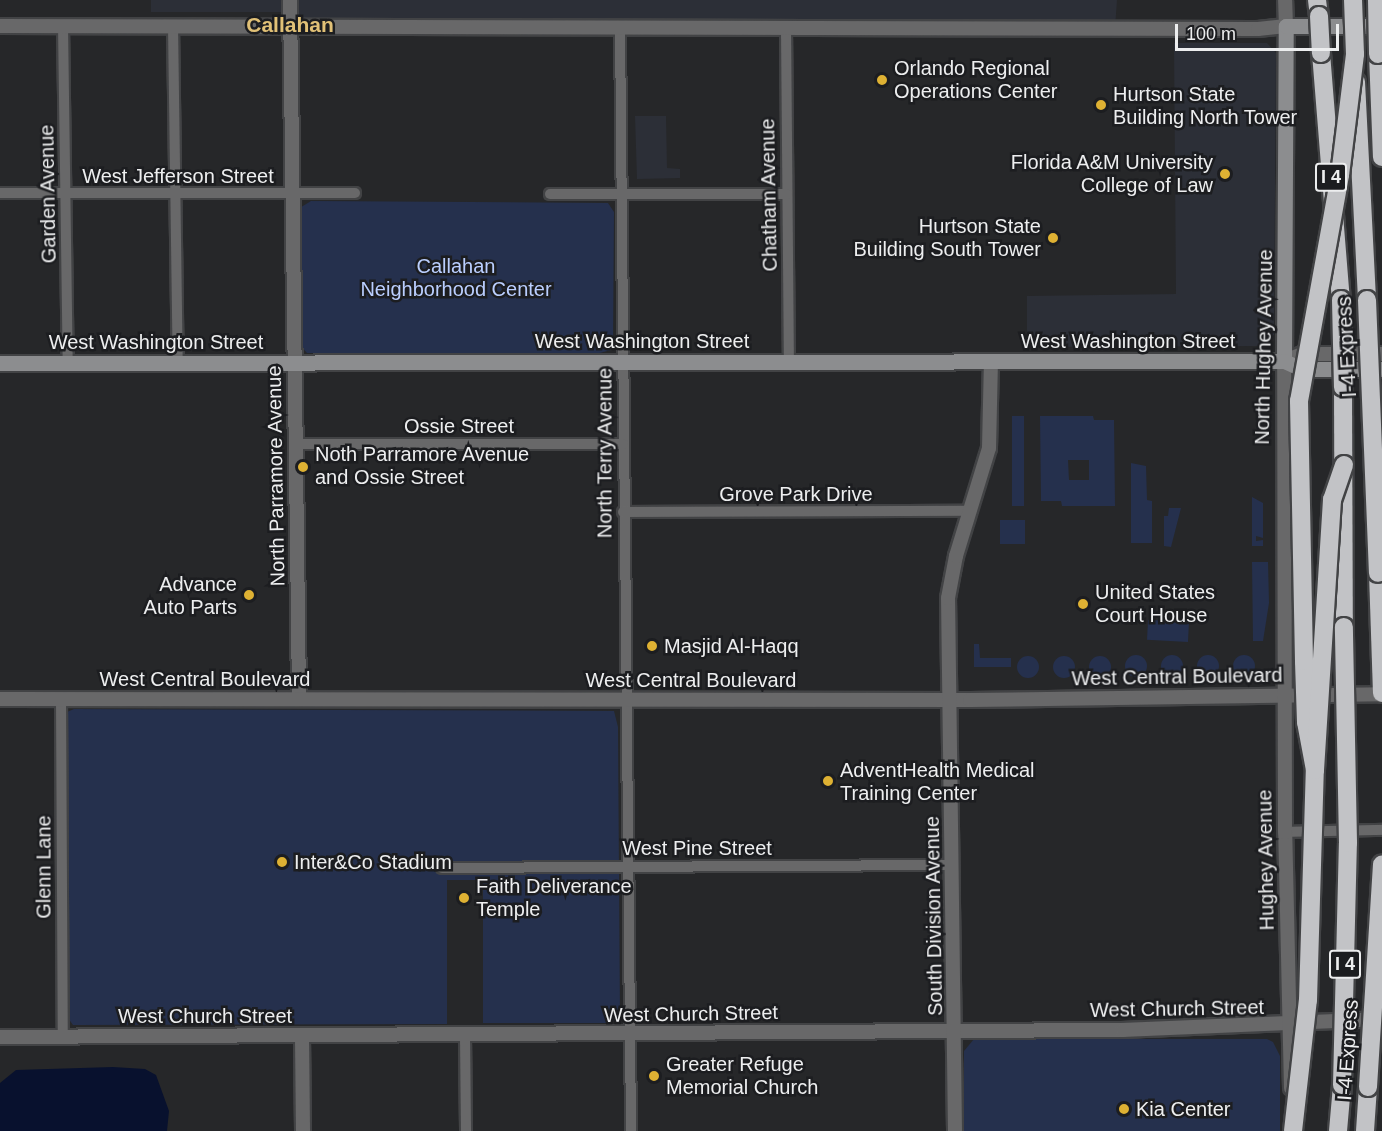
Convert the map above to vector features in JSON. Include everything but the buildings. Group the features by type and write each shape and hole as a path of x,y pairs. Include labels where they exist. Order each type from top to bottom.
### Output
{"highway":[{"name":"I-4 Express","path":"1353,0 1382,693"},
{"path":"1377,0 1382,157"},
{"name":"I 4","path":"1319,5 1341,300 1344,465 1348,843 1342,1090 1338,1131"},
{"path":"1315,770 1306,722 1299,401 1340,175 1355,54"},
{"path":"1292,1131 1308,1000 1315,770 1332,500 1344,465"},
{"name":"I-4 Express","path":"1365,1131 1382,864"},
{"path":"1329,1131 1342,1090"}],"main road":[{"path":"1286,26 1382,26"},
{"name":"North Hughey Avenue","path":"1284,361 1286,26"},
{"name":"West Washington Street","path":"0,363 1284,361 1302,369 1382,369"}],"street":[{"name":"North Parramore Avenue","path":"290,0 299,699"},
{"name":"North Hughey Avenue","path":"1285,0 1286,26"},
{"name":"Garden Avenue","path":"63,25 68,363"},
{"path":"173,25 178,363"},
{"path":"0,26 1286,26"},
{"name":"North Terry Avenue","path":"620,26 623,512 631,1131"},
{"name":"Chatham Avenue","path":"786,27 789,362"},
{"name":"West Jefferson Street","path":"0,193 355,193"},
{"path":"550,194 787,194"},
{"name":"West Washington Street","path":"1284,361 1302,354 1382,354"},
{"name":"North Hughey Avenue","path":"1284,361 1285,694"},
{"name":"South Division Avenue","path":"956,1131 948,598 969,511 989,448 990,362"},
{"name":"Ossie Street","path":"295,444 623,444"},
{"name":"Grove Park Drive","path":"623,512 969,511"},
{"name":"West Central Boulevard","path":"0,699 950,700 1382,693"},
{"name":"Hughey Avenue","path":"1285,694 1285,832 1292,1131"},
{"name":"Glenn Lane","path":"61,698 63,1036"},
{"path":"1285,832 1382,830"},
{"name":"West Pine Street","path":"441,868 952,865"},
{"name":"West Church Street","path":"0,1037 954,1031 1289,1026 1382,1019"},
{"path":"465,1035 466,1131"},
{"path":"302,1036 303,1131"}],"shaded area":[{"path":"151,0 1117,0 1115,28 290,23 289,12 151,12"},
{"name":"Florida A&M University College of Law","path":"1174,43 1267,43 1276,53 1274,335 1259,346 1027,347 1027,296 1176,294"},
{"path":"635,116 666,116 667,168 680,169 680,178 637,179"},
{"path":"113,1067 145,1069 156,1075 169,1111 167,1131 0,1131 0,1083 16,1070"}],"green space":[{"name":"Callahan Neighborhood Center","path":"311,201 608,203 614,212 613,345 611,350 596,354 307,353 300,345 298,209"},
{"path":"1012,416 1024,416 1024,506 1012,506"},
{"path":"1040,416 1093,416 1094,420 1114,420 1115,506 1062,506 1061,501 1041,501","holes":["1068,460 1089,460 1089,480 1069,480"]},
{"path":"1131,463 1146,466 1147,500 1152,501 1152,543 1131,543"},
{"path":"1252,497 1263,503 1263,538 1256,536 1256,541 1263,540 1263,546 1252,546"},
{"path":"1169,508 1181,508 1171,547 1164,546 1164,516 1168,516"},
{"path":"1000,520 1025,520 1025,544 1000,544"},
{"path":"1252,562 1268,562 1269,603 1263,641 1253,641"},
{"path":"1148,620 1189,622 1188,642 1147,640"},
{"path":"974,644 979,644 980,658 1011,658 1011,667 974,667"},
{"path":"1136,655 1144,658 1147,666 1144,674 1136,677 1128,674 1125,666 1128,658"},
{"path":"1172,655 1180,658 1183,666 1180,674 1172,677 1164,674 1161,666 1164,658"},
{"path":"1208,655 1216,658 1219,666 1216,674 1208,677 1200,674 1197,666 1200,658"},
{"path":"1244,655 1252,658 1255,666 1252,674 1244,677 1236,674 1233,666 1236,658"},
{"path":"1028,656 1036,659 1039,667 1036,675 1028,678 1020,675 1017,667 1020,659"},
{"path":"1064,656 1072,659 1075,667 1072,675 1064,678 1056,675 1053,667 1056,659"},
{"path":"1100,656 1108,659 1111,667 1108,675 1100,678 1092,675 1089,667 1092,659"},
{"path":"74,709 614,711 618,727 620,1017 610,1023 483,1023 483,880 447,880 447,1024 73,1025 68,1018 67,712"},
{"path":"974,1039 1267,1039 1273,1042 1280,1056 1280,1131 964,1131 964,1051"}],"place":[{"name":"Orlando Regional Operations Center","path":"882,80"},
{"name":"Hurtson State Building North Tower","path":"1101,105"},
{"name":"Florida A&M University College of Law","path":"1225,174"},
{"name":"Hurtson State Building South Tower","path":"1053,238"},
{"name":"Noth Parramore Avenue and Ossie Street","path":"303,467"},
{"name":"Advance Auto Parts","path":"249,595"},
{"name":"United States Court House","path":"1083,604"},
{"name":"Masjid Al-Haqq","path":"652,646"},
{"name":"AdventHealth Medical Training Center","path":"828,781"},
{"name":"Inter&Co Stadium","path":"282,862"},
{"name":"Faith Deliverance Temple","path":"464,898"},
{"name":"Greater Refuge Memorial Church","path":"654,1076"},
{"name":"Kia Center","path":"1124,1109"}],"district":[{"name":"Callahan","path":"290,25"}]}
